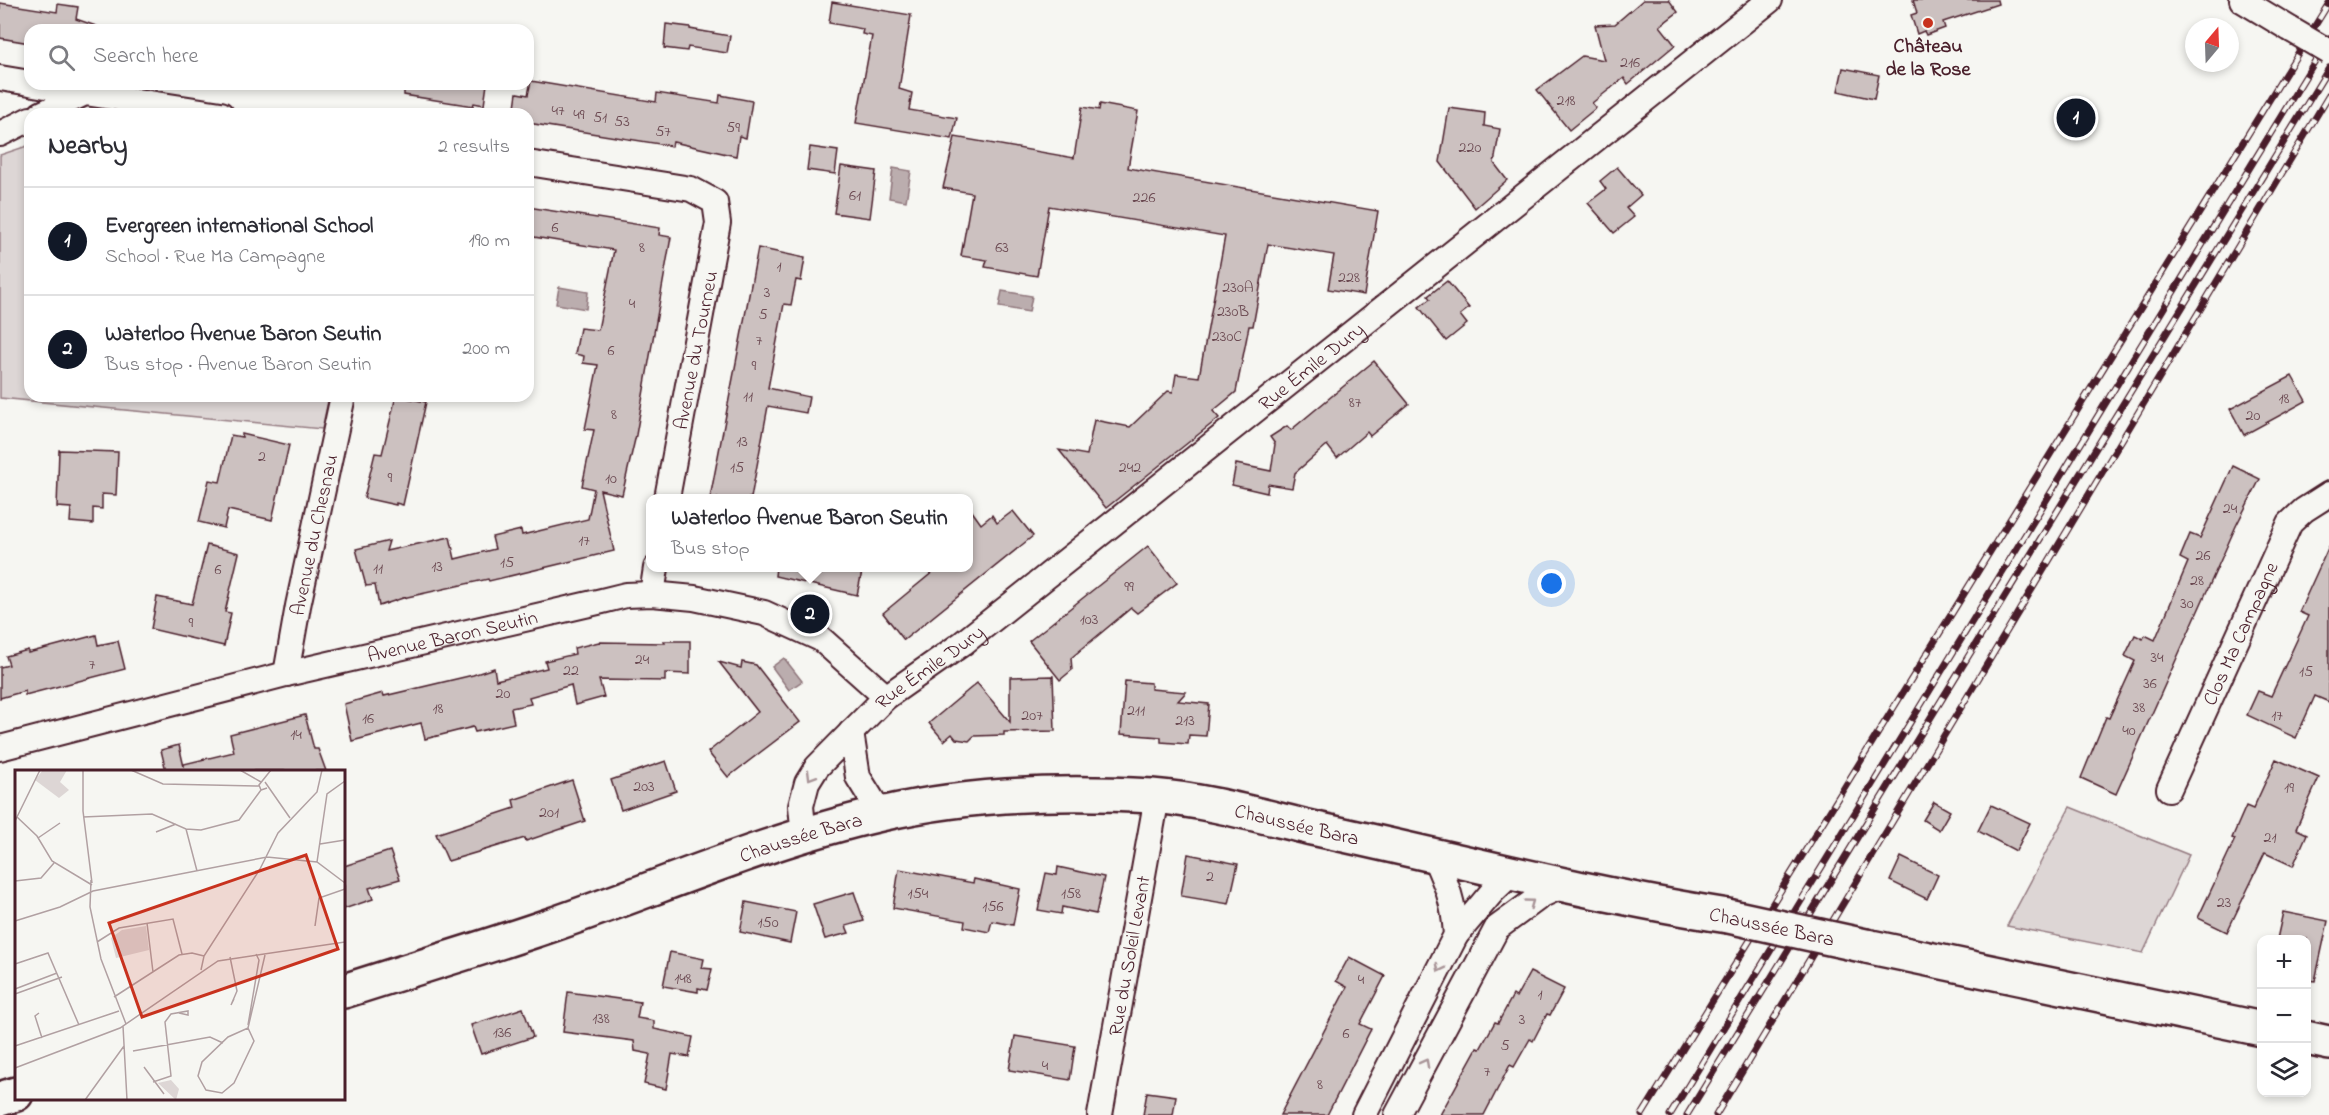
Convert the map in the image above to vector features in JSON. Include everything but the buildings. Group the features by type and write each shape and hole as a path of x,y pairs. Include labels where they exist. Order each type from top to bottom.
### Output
{"main road":[{"name":"Chaussée Bara","path":"345,991 548,926 752,851 881,814 940,803 1012,796 1096,794 1157,797 1227,809 1564,885 1728,916 2257,1028"},
{"path":"2311,1039 2329,1043"},
{"path":"0,1099 15,1094"}],"street":[{"name":"Rue Émile Dury","path":"804,836 801,806 807,783 817,767 886,697 963,643 1770,0"},
{"path":"2242,0 2329,52"},
{"path":"0,78 24,82"},
{"path":"67,90 182,108"},
{"path":"54,108 85,93"},
{"path":"0,134 24,122"},
{"name":"Avenue du Tourneu","path":"534,163 691,189 715,202 718,222 668,494"},
{"name":"Avenue du Chesnau","path":"286,674 298,606 342,402"},
{"name":"Clos Ma Campagne","path":"2169,789 2290,523 2311,505 2329,494"},
{"path":"652,594 655,572"},
{"name":"Avenue Baron Seutin","path":"0,748 286,674 602,601 652,594 694,598 764,613 821,639 886,697"},
{"path":"850,732 858,777 881,814"},
{"name":"Rue du Soleil Levant","path":"1100,1115 1157,797"},
{"path":"1433,854 1447,883 1455,907 1456,935"},
{"path":"1364,1115 1456,935 1493,891 1512,873"},
{"path":"1397,1115 1497,928 1542,895 1564,885"}],"shaded area":[{"path":"24,147 24,400 0,398 0,155"},
{"path":"893,168 911,171 906,201 889,198"},
{"path":"559,287 588,292 586,309 556,304"},
{"path":"1002,291 1032,296 1029,312 999,307"},
{"path":"42,402 328,402 322,429"},
{"path":"784,658 802,681 789,690 772,667"},
{"path":"2070,807 2189,855 2143,953 2007,926"}],"railway":[{"path":"1642,1115 2329,3"},
{"path":"1670,1115 2329,38"},
{"path":"1687,1115 2329,68"},
{"path":"1716,1115 2329,95"}],"place":[{"name":"Château de la Rose","path":"1928,23"},
{"name":"Evergreen international School","path":"2076,118"},
{"name":"Waterloo Avenue Baron Seutin","path":"810,614"}]}
